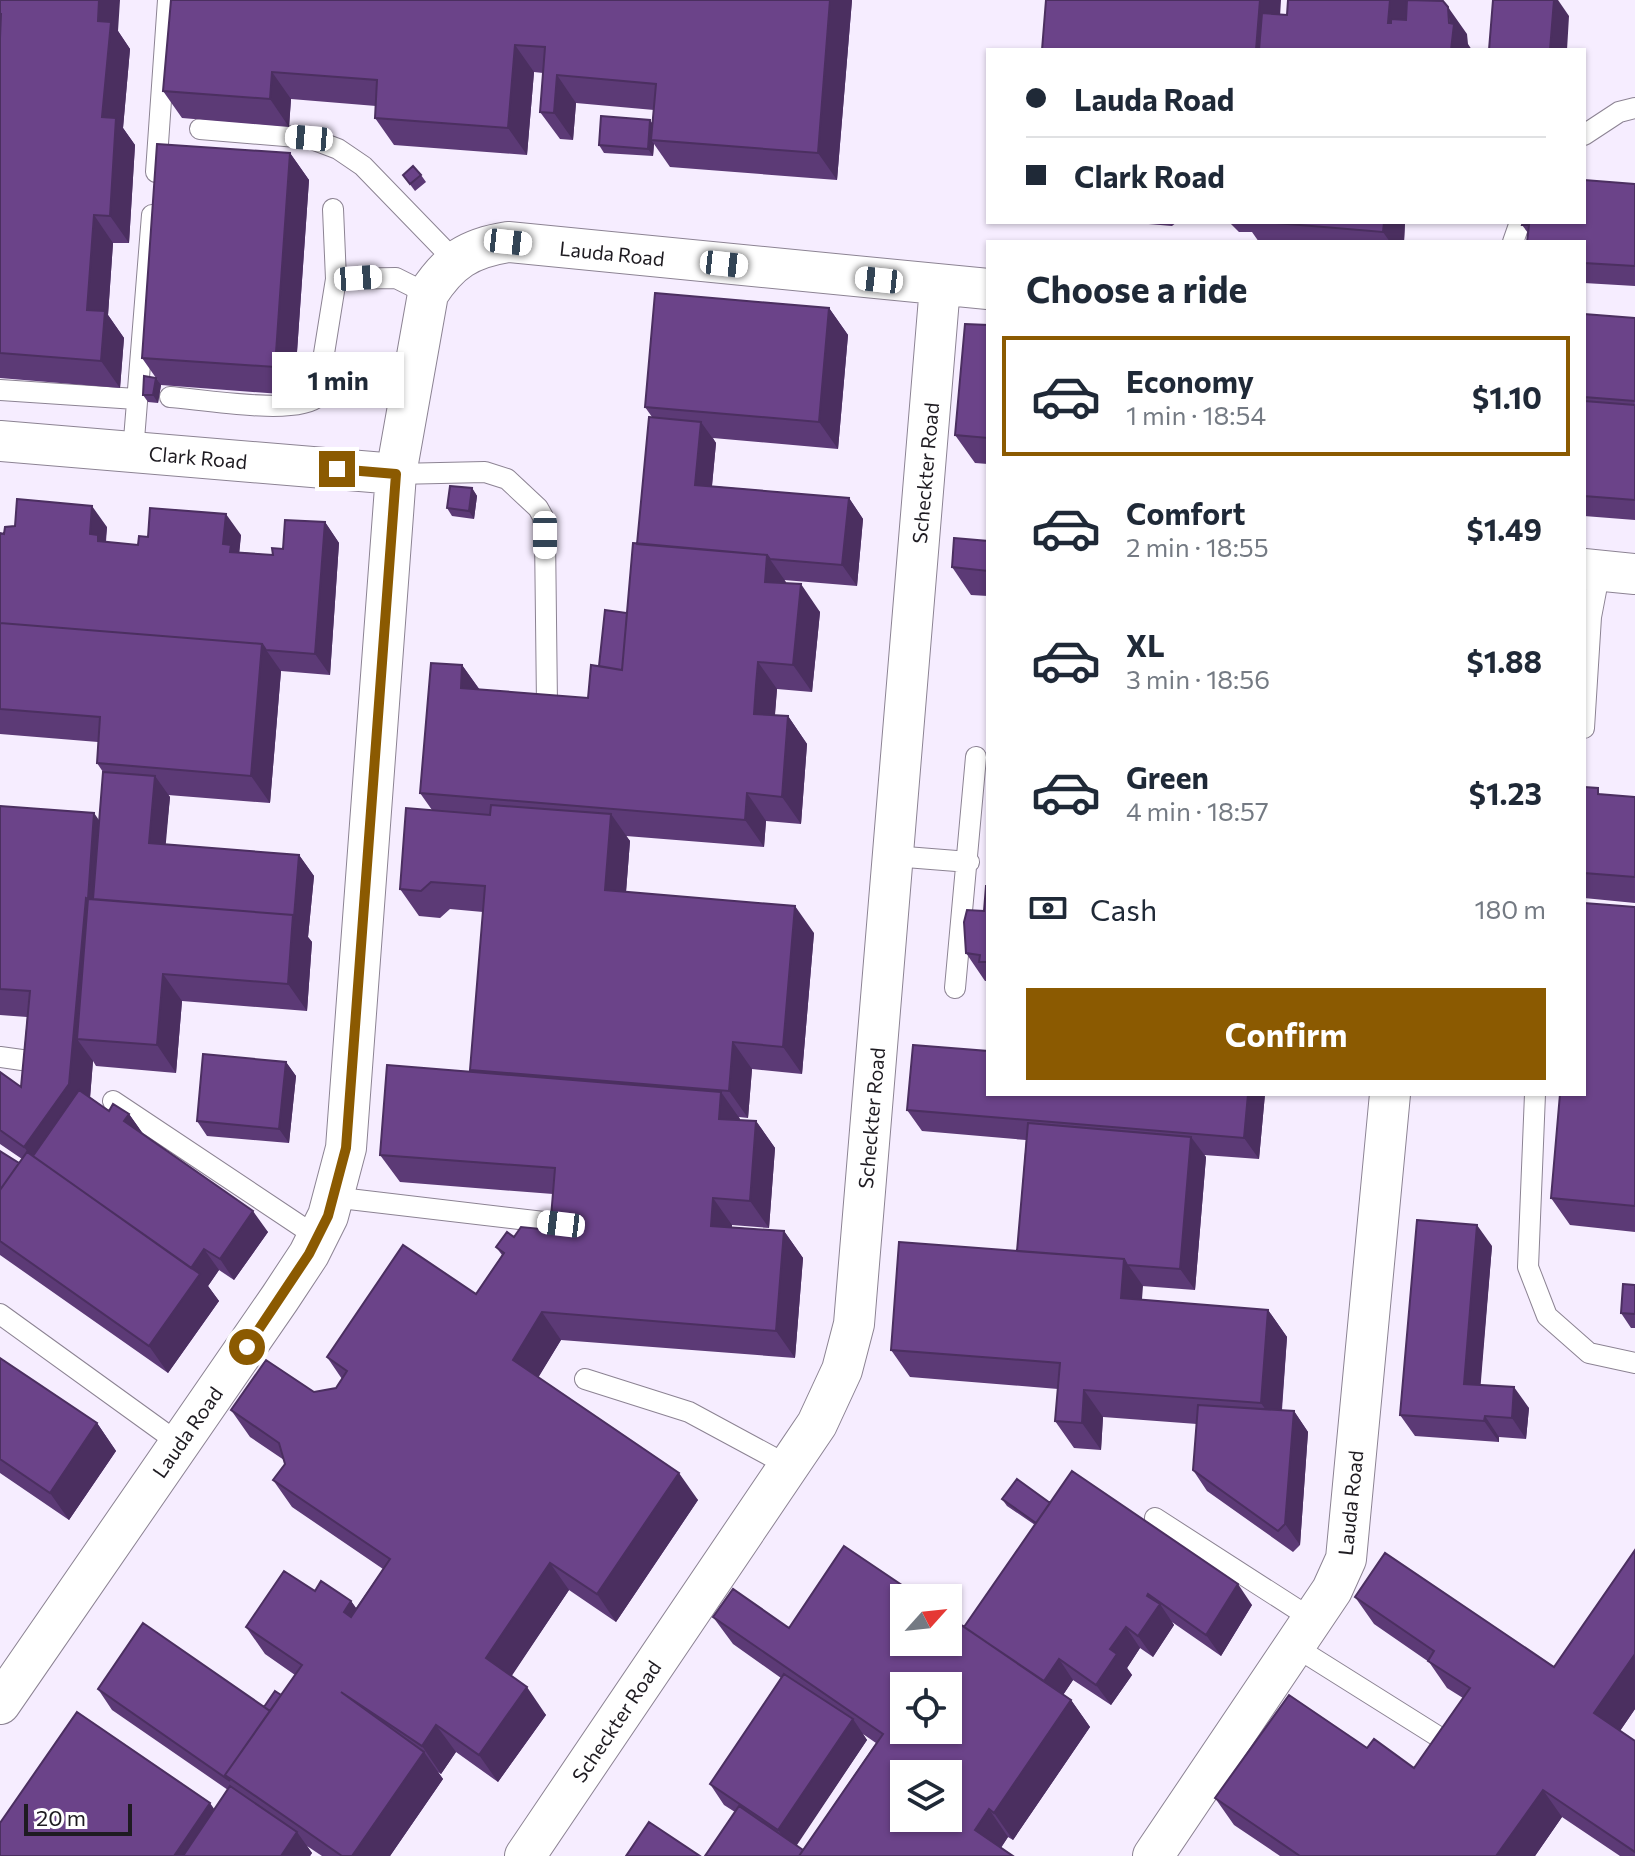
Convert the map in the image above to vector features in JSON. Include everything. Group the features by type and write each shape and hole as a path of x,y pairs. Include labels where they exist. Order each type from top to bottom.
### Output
{"street":[{"name":"Lauda Road","path":"0,1704 280,1298 309,1254 328,1216 346,1148 396,474 428,294 443,271 484,246 508,242 986,289"},
{"name":"Scheckter Road","path":"525,1856 817,1424 842,1370 854,1324 940,286"},
{"name":"Clark Road","path":"0,441 396,474"},
{"name":"Lauda Road","path":"1153,1856 1332,1590 1346,1559 1390,1096"}],"lane":[{"path":"133,452 168,0"},
{"path":"1586,134 1619,112 1635,108"},
{"path":"200,129 309,138 338,149 363,166 455,261"},
{"path":"170,397 263,406 299,406 313,401 320,388 336,279 333,209"},
{"path":"336,279 396,278 428,294"},
{"path":"0,390 136,399"},
{"path":"396,474 496,474 521,490 538,508 543,517 545,535 547,705"},
{"path":"1586,696 1591,617 1606,571"},
{"path":"955,988 969,862 976,757"},
{"path":"893,856 969,862"},
{"path":"0,1057 29,1061"},
{"path":"1535,1096 1528,1267 1547,1316 1589,1353 1635,1363"},
{"path":"113,1101 317,1237"},
{"path":"332,1197 561,1224"},
{"path":"0,1314 180,1444"},
{"path":"585,1379 689,1412 789,1466"},
{"path":"1155,1518 1458,1749"}],"building":[{"path":"0,0 99,0 98,21 111,22 102,117 116,118 110,216 94,215 87,310 105,311 101,361 0,353"},
{"path":"171,0 830,0 818,153 651,140 656,84 557,75 554,113 540,112 545,47 515,45 508,128 375,118 377,80 272,72 270,99 163,91"},
{"path":"1046,0 1260,0 1256,48 1042,48"},
{"path":"1288,0 1390,0 1388,23 1391,23 1391,19 1406,20 1407,0 1443,1 1448,7 1449,23 1454,24 1451,48 1259,48 1262,13 1287,15"},
{"path":"1493,0 1554,0 1550,48 1489,48"},
{"path":"601,116 650,120 648,149 599,145"},
{"path":"157,144 290,153 275,367 142,358"},
{"path":"413,166 421,175 410,184 403,175"},
{"path":"1586,180 1635,184 1635,266 1586,263 1586,240 1527,240 1529,225 1522,225 1586,224"},
{"path":"1288,224 1384,224 1383,232"},
{"path":"655,293 829,308 819,422 645,407"},
{"path":"1586,314 1635,318 1635,401 1586,397"},
{"path":"965,324 986,325 986,438 955,435"},
{"path":"144,376 156,378 153,395 143,395"},
{"path":"1586,401 1635,405 1635,500 1586,496"},
{"path":"649,417 701,422 695,485 849,498 842,565 637,544"},
{"path":"450,486 472,488 469,511 447,508"},
{"path":"17,499 92,506 90,534 98,535 98,541 138,545 139,536 148,537 150,508 226,514 223,544 231,545 230,552 273,555 272,548 283,549 285,520 325,522 315,654 266,650 262,644 0,623 0,533 4,534 5,527 15,526"},
{"path":"954,538 986,541 986,571 952,567"},
{"path":"633,543 767,555 765,582 801,584 793,665 758,662 754,714 788,716 782,797 747,793 745,820 420,793 431,663 462,665 461,688 588,698 591,665 622,670"},
{"path":"605,610 627,613 622,670 599,666"},
{"path":"0,623 262,644 251,776 97,763 100,717 0,709"},
{"path":"103,772 155,776 149,843 299,855 294,917 93,899"},
{"path":"1586,787 1598,788 1598,794 1635,797 1635,877 1586,873"},
{"path":"491,805 611,814 605,890 795,906 783,1047 733,1042 729,1091 470,1070 485,886 431,882 421,891 400,889 406,808 490,815"},
{"path":"0,806 94,813 69,1084 24,1147 0,1130 0,1072 21,1087 30,991 0,989"},
{"path":"986,886 986,962 979,962 980,955 966,953 964,922 967,910 984,911"},
{"path":"88,899 293,915 288,984 163,974 157,1045 77,1039"},
{"path":"1586,903 1635,907 1635,1206 1551,1198 1560,1096 1586,1096"},
{"path":"913,1045 986,1051 986,1096 1248,1096 1244,1138 907,1110"},
{"path":"203,1054 286,1062 279,1129 197,1121"},
{"path":"387,1065 721,1092 719,1119 756,1121 750,1201 713,1198 711,1226 784,1231 776,1331 542,1312 513,1360 679,1473 597,1594 550,1563 486,1658 527,1687 479,1755 436,1725 422,1746 341,1692 424,1752 352,1856 342,1856 225,1775 302,1665 246,1627 284,1571 315,1591 321,1581 351,1601 344,1612 351,1617 390,1559 273,1480 285,1464 279,1443 231,1410 266,1360 314,1392 336,1388 347,1371 327,1357 403,1245 476,1294 504,1253 496,1247 507,1232 514,1237 521,1227 550,1230 555,1168 380,1155"},
{"path":"79,1090 109,1111 113,1104 129,1114 124,1121 253,1211 220,1259 204,1249 191,1268 33,1156"},
{"path":"1028,1123 1191,1137 1180,1269 1127,1265 1124,1259 1017,1251"},
{"path":"0,1151 19,1163 0,1190"},
{"path":"27,1152 200,1274 149,1346 0,1241 0,1190"},
{"path":"1417,1220 1477,1225 1464,1384 1514,1387 1512,1418 1485,1416 1484,1421 1400,1415"},
{"path":"899,1242 1124,1259 1121,1298 1268,1310 1261,1403 1084,1390 1082,1423 1055,1421 1060,1363 891,1350"},
{"path":"1623,1284 1635,1285 1635,1314 1621,1313"},
{"path":"0,1358 97,1423 50,1493 0,1459"},
{"path":"1198,1405 1294,1411 1285,1524 1278,1531 1193,1470"},
{"path":"1072,1471 1238,1584 1206,1635 1148,1594 1160,1604 1138,1636 1126,1627 1110,1649 1117,1654 1096,1685 1059,1659 1044,1681 964,1627"},
{"path":"1017,1479 1050,1503 1036,1523 1002,1499"},
{"path":"844,1546 900,1584 890,1584 890,1656 962,1656 962,1626 1071,1700 994,1813 989,1809 975,1830 1013,1856 799,1856 883,1734 713,1617 733,1589 789,1628"},
{"path":"1635,1550 1635,1654 1594,1713 1635,1741 1635,1852 1543,1790 1496,1856 1300,1856 1215,1798 1289,1695 1367,1748 1374,1739 1414,1768 1470,1688 1428,1661 1434,1651 1355,1597 1385,1553 1554,1667"},
{"path":"143,1623 270,1711 225,1775 230,1781 98,1689"},
{"path":"784,1674 853,1719 778,1830 710,1784"},
{"path":"275,1691 281,1695 270,1711 264,1707"},
{"path":"77,1712 210,1803 174,1856 0,1856 0,1823"},
{"path":"230,1786 297,1832 281,1856 183,1856"},
{"path":"739,1806 803,1850 799,1856 705,1856"},
{"path":"649,1822 700,1856 626,1856"}],"route":[{"path":"247,1347 309,1254 328,1216 346,1148 396,474 337,469"}]}
